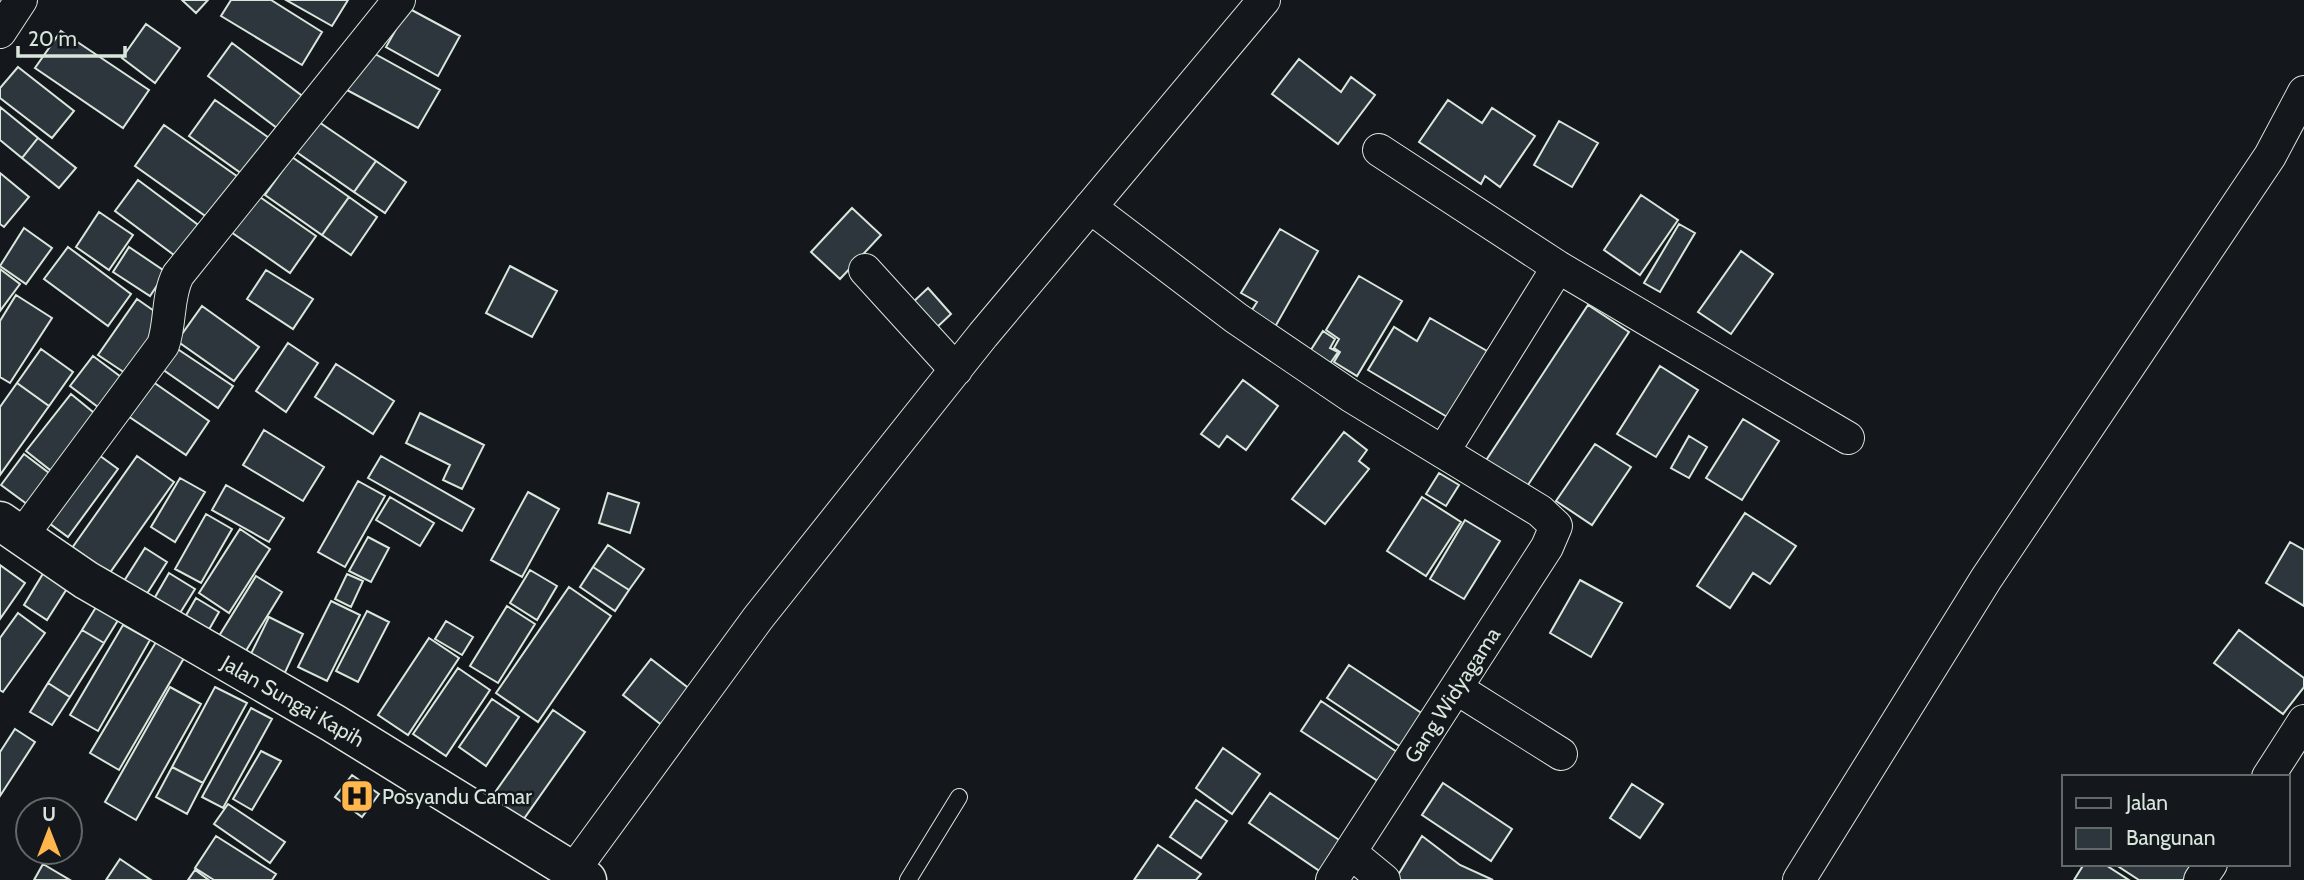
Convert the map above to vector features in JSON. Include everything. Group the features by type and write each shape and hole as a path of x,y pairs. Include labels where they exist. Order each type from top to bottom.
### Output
{"street":[{"path":"0,32 21,0"},
{"path":"10,529 163,345 168,329 172,285 178,275 399,0"},
{"path":"581,877 758,618 956,370 1264,0"},
{"path":"1799,880 1986,579 2270,156 2304,92"},
{"path":"1379,150 1558,267 1848,438"},
{"path":"1090,207 1236,318 1351,396 1443,452 1558,267"},
{"path":"865,270 956,370"},
{"name":"Gang Widyagama","path":"1332,880 1547,547 1556,526 1540,512 1443,452"},
{"name":"Jalan Sungai Kapih","path":"10,529 86,580 333,723 581,877"},
{"path":"1456,688 1561,754"},
{"path":"2269,775 2304,721"},
{"path":"1350,852 1384,880"}],"lane":[{"path":"908,880 959,797"}],"building":[{"path":"182,0 208,0 196,13"},
{"path":"231,0 271,0 322,32 302,65 221,16"},
{"path":"286,0 348,0 332,26"},
{"path":"408,8 460,36 438,76 386,47"},
{"path":"146,24 180,48 155,83 122,58"},
{"path":"61,31 149,90 123,128 35,68"},
{"path":"232,43 305,98 281,131 208,76"},
{"path":"366,49 440,90 418,128 345,89"},
{"path":"1299,59 1341,92 1351,77 1375,95 1338,144 1272,94"},
{"path":"18,67 74,111 52,138 0,98 0,88"},
{"path":"215,100 272,140 245,176 189,136"},
{"path":"1448,100 1482,123 1492,108 1535,136 1500,187 1485,176 1481,184 1419,142"},
{"path":"0,107 38,138 22,158 0,140"},
{"path":"316,120 376,161 354,192 295,151"},
{"path":"1559,121 1598,143 1572,187 1534,165"},
{"path":"164,125 241,179 211,220 135,166"},
{"path":"38,138 76,168 59,188 22,158"},
{"path":"292,157 349,197 322,235 265,195"},
{"path":"376,161 406,182 385,213 354,192"},
{"path":"0,173 29,197 4,227 0,224"},
{"path":"138,180 205,230 182,261 115,211"},
{"path":"257,195 316,236 290,273 231,232"},
{"path":"1641,195 1678,220 1640,275 1604,250"},
{"path":"349,197 377,217 351,255 322,235"},
{"path":"852,208 881,235 840,279 811,252"},
{"path":"99,212 133,235 109,270 76,247"},
{"path":"1679,224 1695,233 1660,292 1644,283"},
{"path":"24,228 52,248 26,284 0,266"},
{"path":"1280,229 1318,251 1275,327 1250,313 1257,302 1241,293"},
{"path":"68,247 131,294 108,326 44,279"},
{"path":"129,247 166,272 150,296 113,272"},
{"path":"1741,251 1773,274 1731,334 1698,312"},
{"path":"510,266 557,291 532,337 486,313"},
{"path":"0,269 20,284 0,311"},
{"path":"266,270 313,299 293,329 247,299"},
{"path":"1359,276 1402,301 1357,376 1334,362 1340,352 1334,348 1339,339 1326,330"},
{"path":"928,288 951,314 934,330 911,304"},
{"path":"16,295 52,318 10,383 0,377 0,321"},
{"path":"137,299 167,320 128,375 98,355"},
{"path":"1588,305 1629,332 1524,491 1483,465"},
{"path":"202,306 259,347 234,381 177,341"},
{"path":"1430,318 1494,355 1454,421 1368,370 1394,327 1417,341"},
{"path":"1323,331 1335,339 1330,348 1338,352 1327,368 1307,356"},
{"path":"288,343 318,363 286,412 256,391"},
{"path":"176,348 233,386 218,408 162,369"},
{"path":"41,349 73,372 49,406 17,383"},
{"path":"93,356 125,380 102,410 70,386"},
{"path":"336,364 394,401 373,434 315,397"},
{"path":"1660,366 1698,390 1656,457 1617,434"},
{"path":"146,377 209,421 186,455 122,412"},
{"path":"1243,380 1278,406 1246,450 1227,436 1219,447 1201,434"},
{"path":"17,383 49,406 0,475 0,407"},
{"path":"71,394 104,421 59,477 26,451"},
{"path":"420,413 484,445 462,489 443,480 450,465 406,443"},
{"path":"1743,419 1779,441 1742,500 1706,478"},
{"path":"264,430 324,467 303,501 243,465"},
{"path":"1344,432 1367,450 1359,461 1369,469 1325,524 1292,499"},
{"path":"1689,436 1707,447 1689,478 1671,468"},
{"path":"1595,444 1631,467 1592,525 1556,501"},
{"path":"92,450 118,469 68,537 42,518"},
{"path":"24,454 53,476 31,507 1,485"},
{"path":"137,456 174,482 109,574 72,548"},
{"path":"381,456 474,509 462,531 368,478"},
{"path":"1439,473 1459,485 1446,506 1426,494"},
{"path":"180,478 205,492 175,542 151,527"},
{"path":"358,481 385,496 345,567 318,552"},
{"path":"226,485 284,518 269,542 212,510"},
{"path":"528,492 559,509 522,577 491,560"},
{"path":"608,493 639,503 630,533 599,523"},
{"path":"390,497 434,523 420,546 376,520"},
{"path":"1422,497 1461,522 1426,576 1387,551"},
{"path":"1745,513 1796,546 1770,584 1753,573 1730,608 1697,586"},
{"path":"206,514 232,529 201,583 175,569"},
{"path":"1465,520 1500,541 1464,599 1430,579"},
{"path":"240,529 270,549 229,613 199,593"},
{"path":"368,537 389,548 371,582 349,571"},
{"path":"2290,542 2304,550 2304,606 2266,583"},
{"path":"608,545 644,569 629,590 593,567"},
{"path":"145,548 167,562 141,603 119,589"},
{"path":"0,565 25,583 0,619"},
{"path":"593,567 629,590 615,611 580,587"},
{"path":"530,570 557,586 537,620 510,603"},
{"path":"44,572 68,587 47,620 24,605"},
{"path":"169,573 195,589 172,626 147,611"},
{"path":"347,574 363,581 351,607 335,599"},
{"path":"256,576 282,592 244,654 219,636"},
{"path":"1580,580 1622,603 1591,657 1550,633"},
{"path":"569,587 611,616 538,722 496,693"},
{"path":"196,598 219,612 203,640 180,626"},
{"path":"331,601 360,615 327,681 298,667"},
{"path":"98,604 120,617 104,643 82,630"},
{"path":"507,606 535,624 498,683 470,666"},
{"path":"367,611 389,622 358,682 336,671"},
{"path":"18,613 45,633 3,692 0,690 0,638"},
{"path":"269,617 303,634 281,681 246,664"},
{"path":"446,621 473,637 462,655 435,639"},
{"path":"123,625 150,640 98,731 70,715"},
{"path":"82,630 104,643 70,697 48,683"},
{"path":"2239,630 2304,678 2304,687 2283,714 2214,663"},
{"path":"429,638 459,658 408,735 378,715"},
{"path":"156,642 184,658 119,770 90,753"},
{"path":"651,659 691,690 663,726 623,695"},
{"path":"1349,665 1432,720 1410,753 1327,698"},
{"path":"458,668 490,690 446,756 413,734"},
{"path":"48,683 70,697 52,725 30,712"},
{"path":"170,687 201,704 136,820 105,802"},
{"path":"215,687 247,703 203,783 172,767"},
{"path":"492,699 519,717 486,766 459,747"},
{"path":"1321,701 1403,756 1384,785 1301,731"},
{"path":"251,708 272,719 223,808 202,797"},
{"path":"553,710 585,732 516,830 484,808"},
{"path":"15,729 35,742 0,796 0,752"},
{"path":"1223,748 1260,774 1232,814 1196,788"},
{"path":"261,751 281,761 252,810 233,799"},
{"path":"172,767 203,783 187,814 156,797"},
{"name":"Posyandu Camar","path":"352,775 379,794 362,817 335,797"},
{"path":"1443,783 1512,829 1491,861 1422,815"},
{"path":"1632,784 1663,804 1640,838 1610,818"},
{"path":"1270,793 1348,846 1327,876 1249,823"},
{"path":"1196,800 1227,821 1201,858 1170,837"},
{"path":"228,804 285,842 270,863 214,824"},
{"path":"216,836 276,874 272,880 214,880 195,868"},
{"path":"1422,836 1460,865 1493,880 1395,880"},
{"path":"1158,845 1201,874 1196,880 1134,880"},
{"path":"120,859 151,880 106,880"},
{"path":"42,866 46,866 70,880 34,880"},
{"path":"2083,866 2107,866 2129,880 2074,880"},
{"path":"2118,866 2190,866 2196,870 2189,880 2139,880"},
{"path":"195,870 209,880 188,880"}],"place":[{"name":"Posyandu Camar","path":"357,796"}]}
